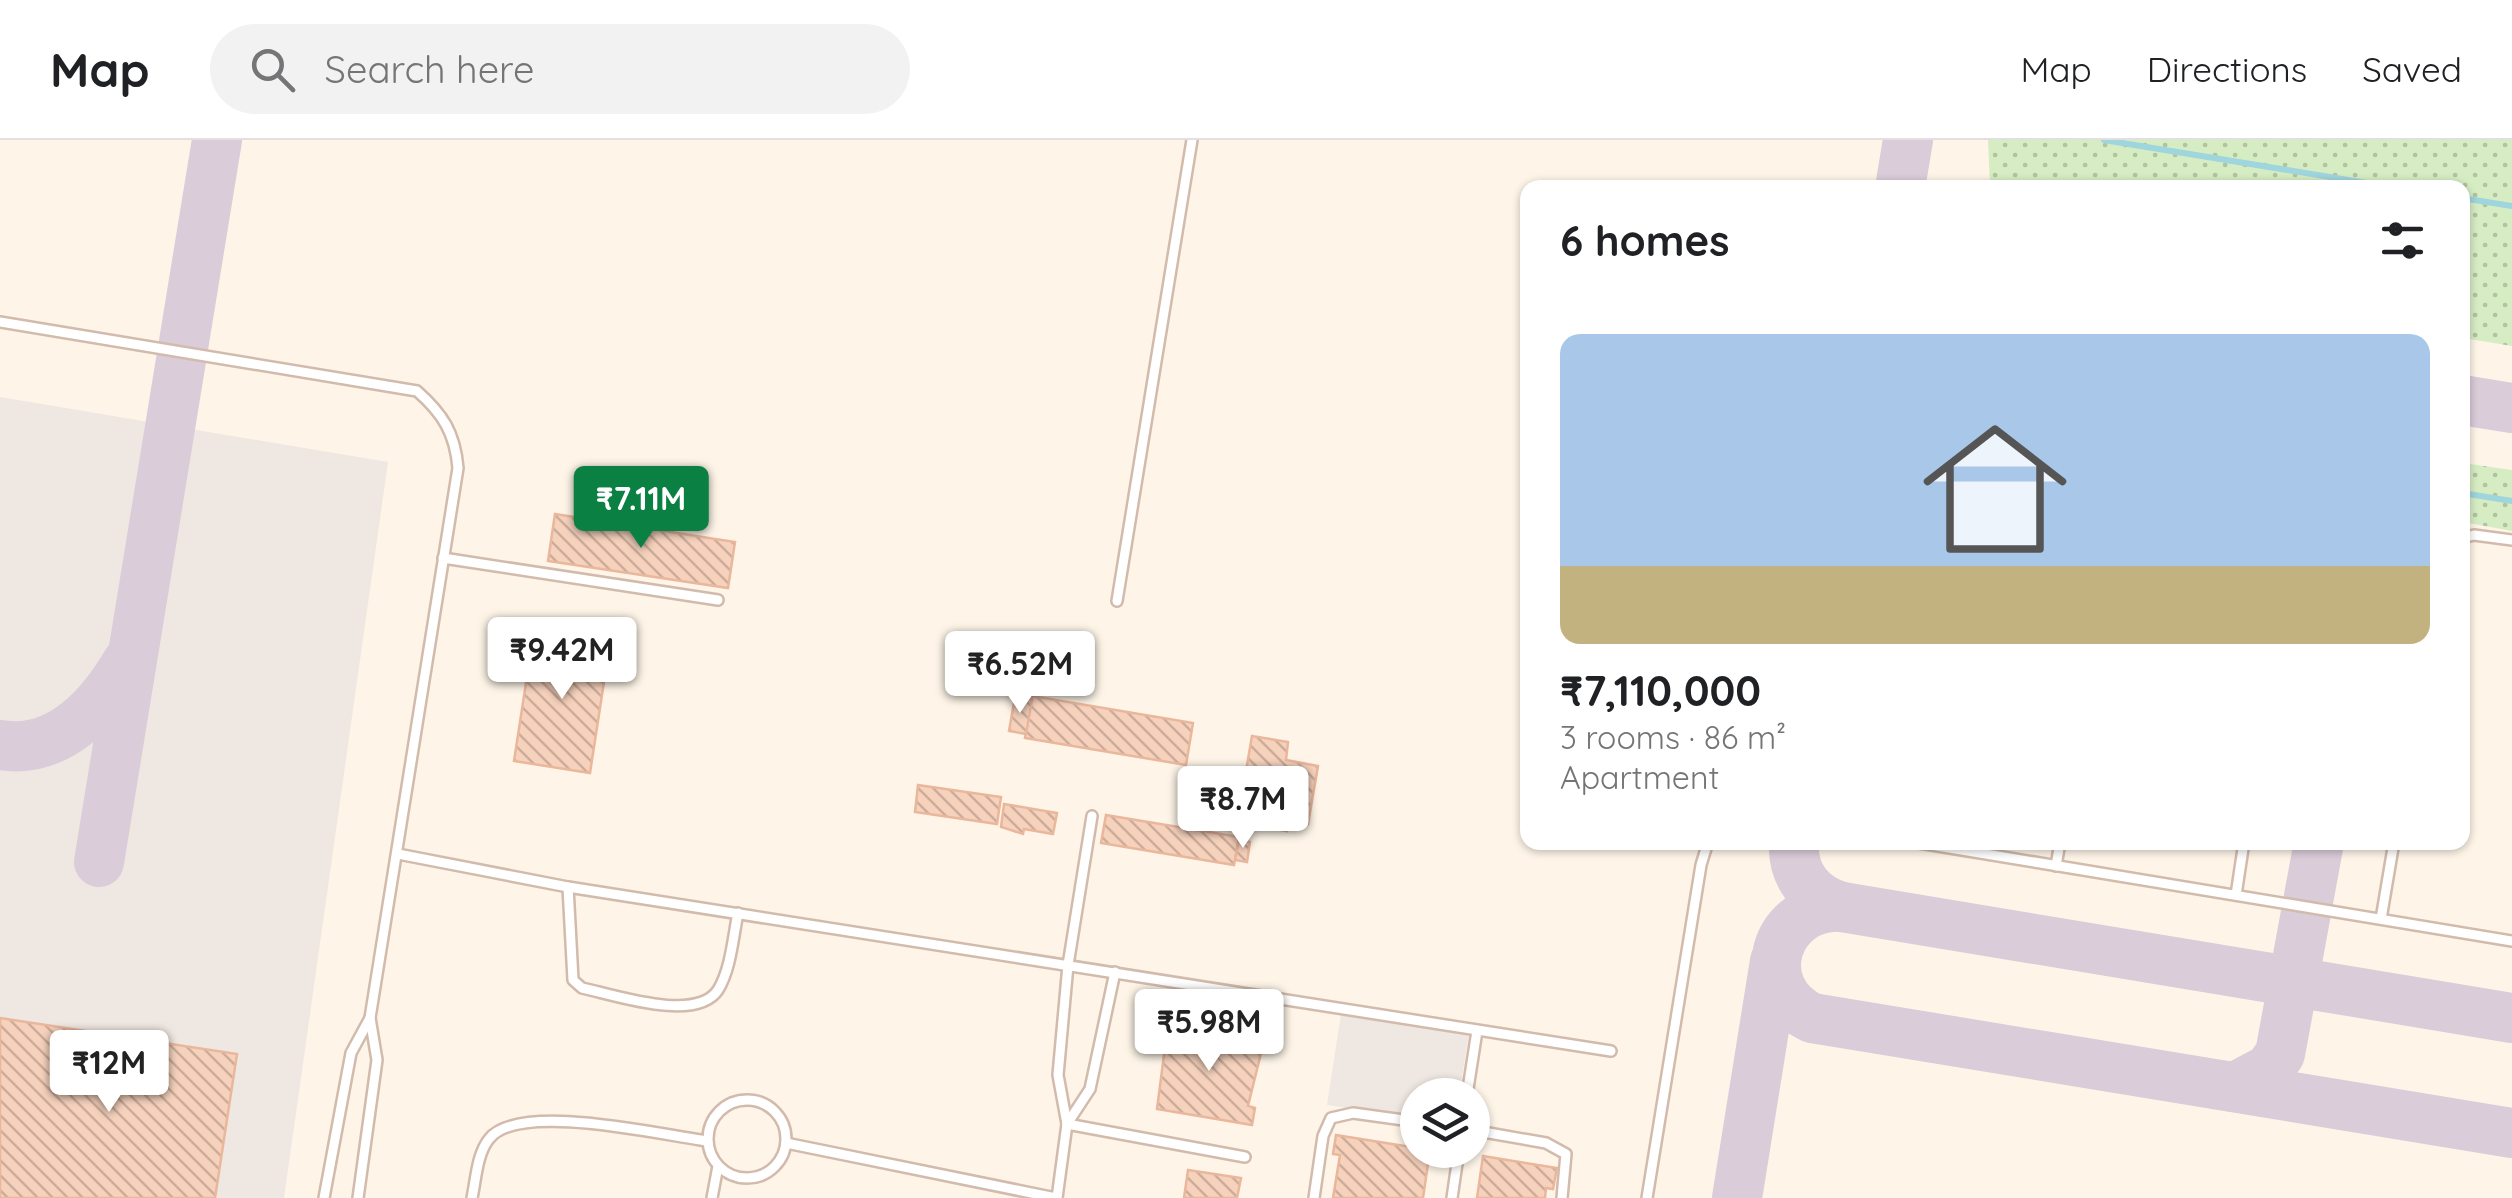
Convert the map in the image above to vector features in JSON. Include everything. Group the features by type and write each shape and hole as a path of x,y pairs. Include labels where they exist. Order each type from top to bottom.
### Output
{"lane":[{"path":"1117,601 1192,140"},
{"path":"0,322 417,391 442,412 456,443 458,468 370,1018 351,1053 324,1198"},
{"path":"2470,535 2512,540"},
{"path":"442,558 718,600"},
{"path":"786,1143 1057,1198 1067,1124 1058,1076 1068,965 1092,816"},
{"path":"1647,1198 1706,850"},
{"path":"1961,850 2512,940"},
{"path":"2056,866 2059,850"},
{"path":"2236,896 2243,850"},
{"path":"2382,919 2393,850"},
{"path":"398,854 568,887 1610,1051"},
{"path":"568,887 573,980 582,988 678,1007 703,1004 716,993 738,914"},
{"path":"1067,1124 1090,1089 1115,972"},
{"path":"358,1198 377,1060 370,1018"},
{"path":"1470,1078 1477,1031"},
{"path":"754,1100 778,1116 786,1143 772,1169 759,1176 730,1174 718,1166 707,1141 716,1114 726,1105 754,1100"},
{"path":"1314,1198 1323,1136 1331,1118 1354,1113 1400,1119"},
{"path":"472,1198 481,1153 490,1137 508,1125 540,1119 707,1141"},
{"path":"1067,1124 1245,1156"},
{"path":"1490,1133 1546,1143 1566,1154 1562,1198"},
{"path":"712,1198 718,1166"},
{"path":"1452,1198 1456,1168"}],"shaded area":[{"path":"0,397 388,462 284,1198 0,1198"},
{"path":"1341,1014 1469,1034 1462,1078 1400,1078 1400,1116 1327,1105"}],"green space":[{"path":"1988,140 2512,140 2512,346 2470,339 2470,180 1990,180"},
{"path":"2470,464 2512,470 2512,531 2470,523"}],"building":[{"path":"555,514 735,542 728,588 548,561"},
{"path":"534,631 610,643 590,773 514,761"},
{"path":"1032,696 1193,723 1186,765 1025,738"},
{"path":"1015,697 1032,700 1026,734 1009,731"},
{"path":"1252,736 1288,742 1286,760 1318,766 1308,824 1289,821 1287,831 1237,823"},
{"path":"918,785 1001,797 997,824 915,812"},
{"path":"1004,804 1057,813 1053,834 1024,829 1023,834 1001,827"},
{"path":"1106,815 1239,837 1234,865 1101,843"},
{"path":"1239,840 1250,842 1247,862 1235,860"},
{"path":"0,1018 237,1054 215,1198 0,1198"},
{"path":"1168,1024 1264,1041 1248,1106 1255,1108 1252,1125 1157,1109"},
{"path":"1336,1135 1400,1145 1400,1168 1427,1168 1423,1198 1333,1198 1340,1155 1333,1154"},
{"path":"1490,1157 1557,1168 1553,1189 1546,1188 1545,1198 1477,1198 1481,1168 1490,1168"},
{"path":"1188,1170 1241,1178 1237,1198 1184,1198"}],"waterway":[{"path":"2104,140 2348,180"},
{"path":"2470,199 2512,206"},
{"path":"2470,494 2512,501"}],"taxiway":[{"path":"99,862 217,140"},
{"path":"1901,180 1908,140"},
{"path":"2470,401 2512,408"},
{"path":"0,745 41,743 76,724 105,695 128,661"},
{"path":"1794,850 1796,865 1806,884 1821,898 1842,907 2512,1018"},
{"path":"2235,1087 2269,1069 2280,1054 2318,850"},
{"path":"1842,907 1819,909 1800,918 1786,932 1778,950 1776,969 1781,987 1792,1004 1812,1018 2512,1133"},
{"path":"1737,1198 1775,961"}]}
